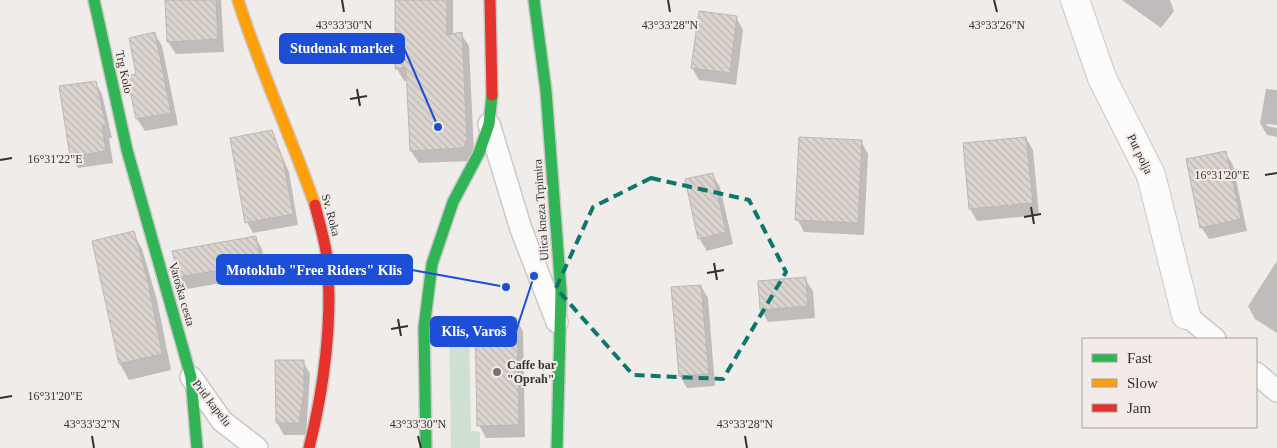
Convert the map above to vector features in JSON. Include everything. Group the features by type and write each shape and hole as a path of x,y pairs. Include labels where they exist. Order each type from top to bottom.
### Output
{"street":[{"name":"Trg Kolo","path":"94,0 127,150"},
{"name":"Sv. Roka","path":"238,0 254,50 292,138 315,205 327,257 328,337 315,425 309,448"},
{"path":"426,448 424,328 432,264 453,202 479,153 489,124 493,90 490,0"},
{"name":"Ulica kneza Trpimira","path":"534,0 546,91 561,292 557,448"},
{"name":"Put polja","path":"1075,0 1102,78 1151,175 1186,315"},
{"name":"Varoška cesta","path":"127,150 191,376 197,448"}],"lane":[{"path":"489,124 521,229 560,330"},
{"path":"1186,315 1214,338"},
{"path":"1257,374 1277,391"},
{"name":"Prid kapelu","path":"191,376 235,441 257,448"}],"highlighted area":[{"path":"651,178 749,200 786,272 723,379 633,375 556,288 593,207"}],"green space":[{"path":"469,330 471,431 480,432 480,448 451,448 449,331"}],"building":[{"path":"165,0 216,0 218,39 167,42"},
{"path":"395,0 447,0 447,35 462,32 467,139 464,148 410,151 406,67 395,69"},
{"path":"699,11 737,16 730,73 691,68"},
{"path":"155,32 171,113 136,119 127,76 136,74 129,38"},
{"path":"96,81 106,125 102,126 106,151 70,157 59,86"},
{"path":"272,130 283,160 293,214 245,223 230,138"},
{"path":"799,137 862,140 858,223 795,220"},
{"path":"1026,137 1033,203 969,209 963,143"},
{"path":"1226,151 1241,219 1200,228 1186,159"},
{"path":"713,173 726,232 698,239 685,179"},
{"path":"134,231 148,282 162,354 119,364 92,241"},
{"path":"256,236 261,263 179,277 172,251"},
{"path":"806,277 808,306 760,310 758,281"},
{"path":"701,285 709,374 679,376 671,287"},
{"name":"Caffe bar \"Oprah\"","path":"475,318 517,318 519,425 477,426"},
{"path":"275,360 304,360 304,391 299,423 276,423"}],"traffic: fast":[{"path":"94,0 127,150 191,377 197,448"},
{"path":"534,0 546,91 561,292 557,448"},
{"path":"426,448 424,328 432,264 453,202 479,153 489,124 492,95"}],"traffic: slow":[{"path":"238,0 315,205"}],"traffic: jam":[{"path":"490,0 492,95"},
{"path":"309,448 323,378 329,305 326,251 315,205"}],"place":[{"name":"Studenak market","path":"438,127"},
{"name":"Klis, Varoš","path":"534,276"},
{"name":"Motoklub \"Free Riders\" Klis","path":"506,287"},
{"name":"Caffe bar \"Oprah\"","path":"497,372"}]}
